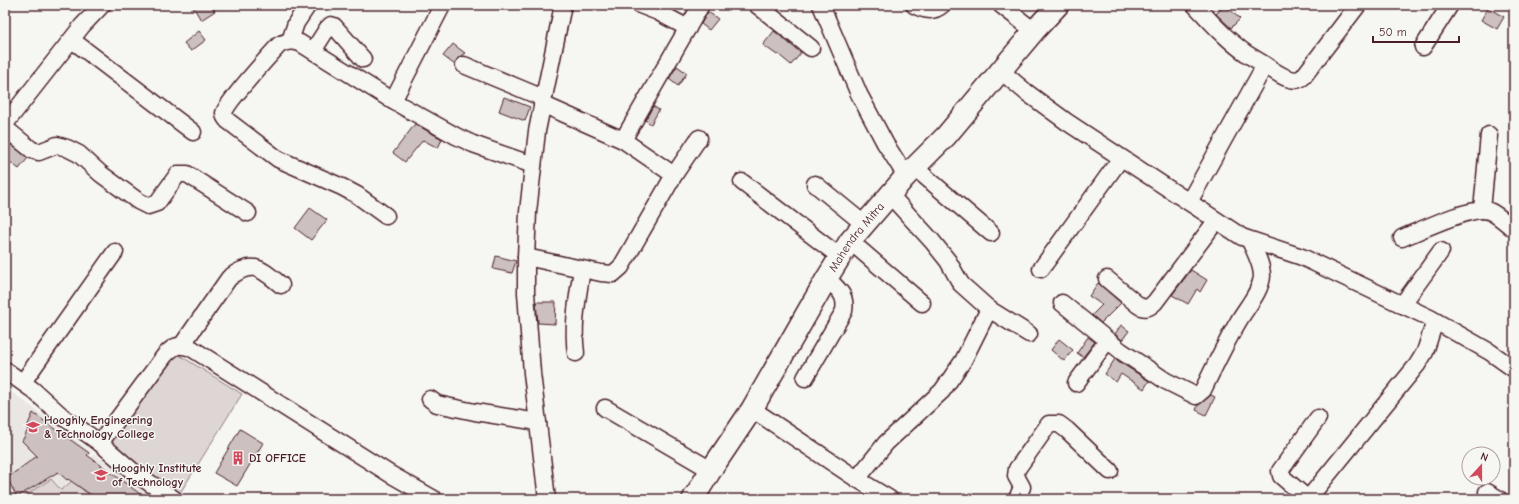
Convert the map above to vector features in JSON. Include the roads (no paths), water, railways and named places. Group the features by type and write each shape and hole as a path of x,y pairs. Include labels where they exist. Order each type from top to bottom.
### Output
{"main road":[{"name":"Mahendra Mitra","path":"693,499 752,409 844,249 910,172 946,136 1034,31 1058,5"}],"street":[{"path":"5,124 82,26 102,5"},
{"path":"290,41 296,23 308,5"},
{"path":"547,499 532,373 526,293 526,257 528,212 542,101 563,5"},
{"path":"640,5 658,12 688,28"},
{"path":"623,140 701,5"},
{"path":"821,5 859,94 885,143 910,172 991,233"},
{"path":"914,5 928,10 935,10 942,5"},
{"path":"1001,5 1034,31"},
{"path":"1195,5 1231,42 1247,54 1289,79 1300,80 1358,5"},
{"path":"1423,47 1450,5"},
{"path":"392,101 442,6"},
{"path":"767,8 811,48"},
{"path":"313,51 331,25 334,26 363,59"},
{"path":"72,40 194,132"},
{"path":"386,216 357,195 342,187 278,159 228,121 224,112 231,101 279,45 290,41 300,43 418,116 473,144 533,165"},
{"path":"464,65 623,140 674,175"},
{"path":"1189,202 1265,65"},
{"path":"1001,71 1047,109 1216,221 1250,241 1275,247 1302,257 1402,305 1435,321 1490,352 1514,369"},
{"path":"5,128 32,150 40,152 57,145 79,154 101,174 138,201 148,206 157,203 178,174 187,174 248,213"},
{"path":"1482,210 1489,135"},
{"path":"526,257 601,273 613,274 621,267 674,175 699,138"},
{"path":"1041,269 1121,158"},
{"path":"742,182 844,249 922,303"},
{"path":"815,184 864,224"},
{"path":"890,195 948,261 961,284 989,309 1029,334"},
{"path":"1402,238 1462,214 1482,210 1489,211 1514,228"},
{"path":"1107,279 1138,305 1146,308 1149,307 1155,302 1216,221"},
{"path":"1062,303 1107,341 1166,382 1196,396 1203,390 1238,321 1255,296 1259,285 1262,276 1259,260 1250,241"},
{"path":"1402,305 1441,251"},
{"path":"23,382 115,252"},
{"path":"182,345 229,278 236,272 250,267 256,267 262,269 281,285"},
{"path":"576,353 575,324 582,268"},
{"path":"805,378 844,311 844,298 827,278"},
{"path":"857,479 886,443 942,391 962,361 989,309"},
{"path":"1318,418 1280,471 1281,476 1308,499 1417,365 1424,352 1435,321"},
{"path":"1076,383 1107,341"},
{"path":"100,443 165,355 174,347 182,345 191,348 433,499"},
{"path":"5,370 23,382 63,417 100,443 136,474 174,499"},
{"path":"430,399 437,404 462,410 538,422"},
{"path":"605,408 711,470"},
{"path":"752,409 857,479 890,499"},
{"path":"1018,499 1022,486 1016,476 1017,469 1049,424 1059,424 1067,430 1110,471"}],"place":[{"name":"Hooghly Engineering & Technology College","path":"33,427"},
{"name":"DI OFFICE","path":"238,458"},
{"name":"Hooghly Institute of Technology","path":"101,475"}]}
